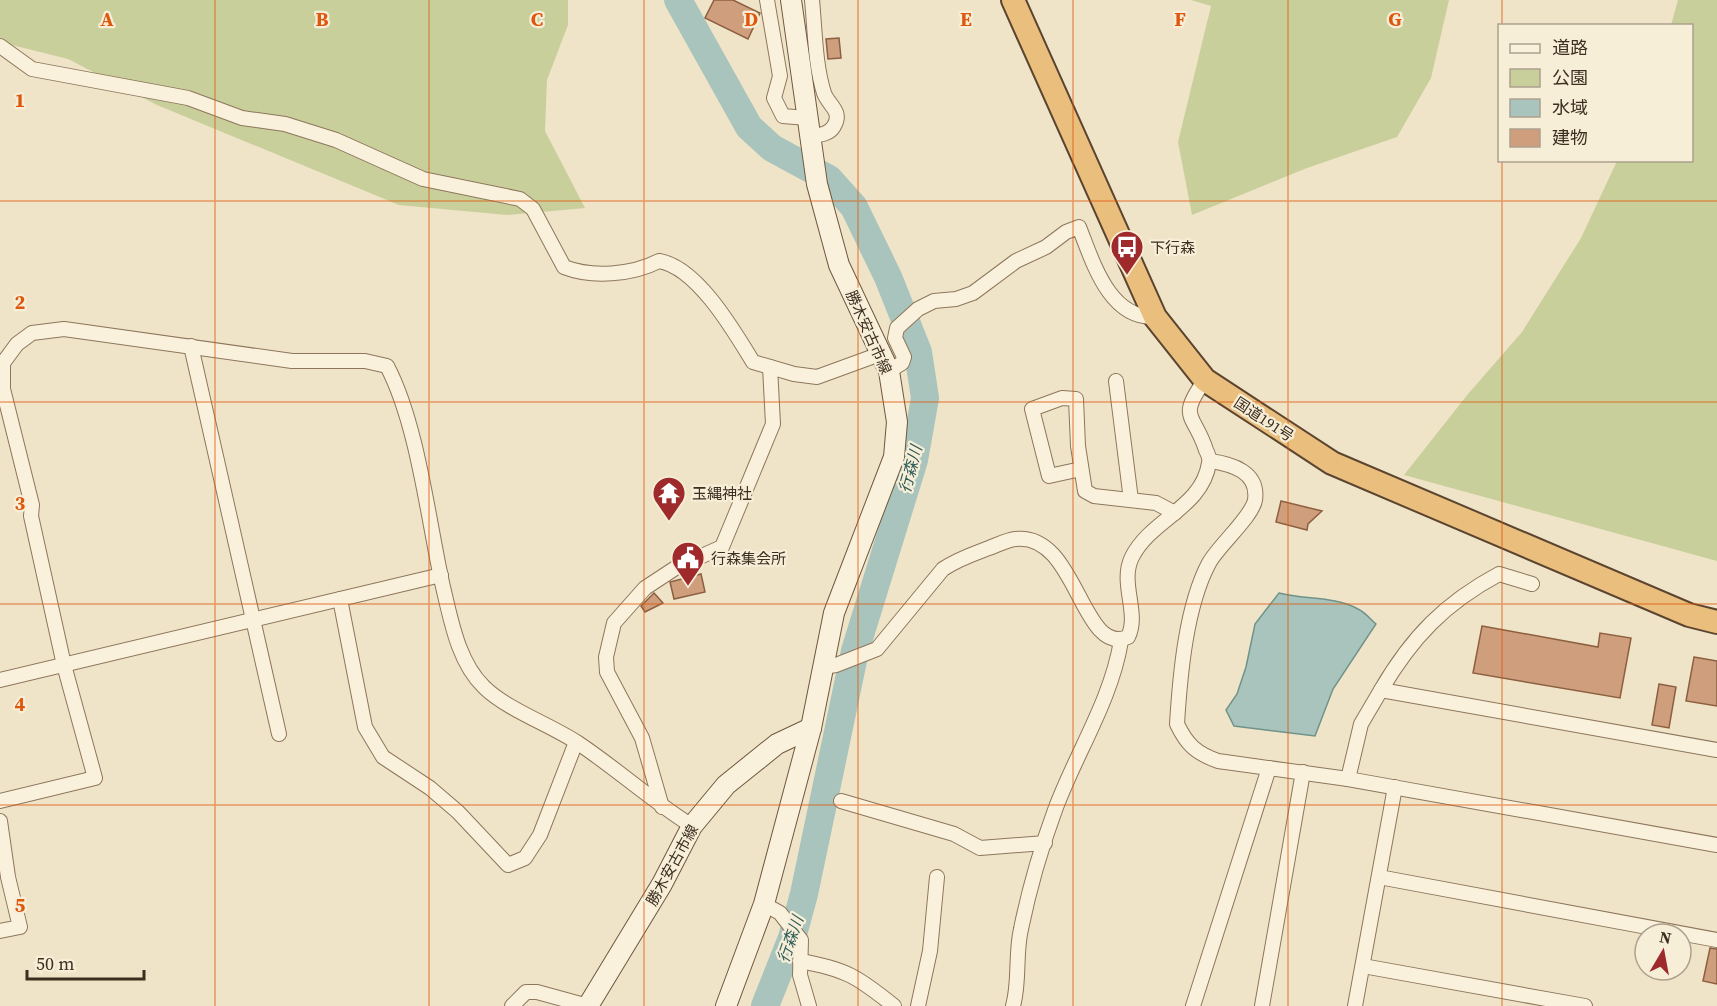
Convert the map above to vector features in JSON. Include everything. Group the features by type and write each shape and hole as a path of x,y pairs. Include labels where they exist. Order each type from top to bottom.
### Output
{"highway":[{"name":"国道191号","path":"1013,0 1155,317 1205,380 1332,463 1689,615 1717,622"}],"main road":[{"name":"勝木安古市線","path":"726,1006 764,904 811,728 834,613 894,457 897,422 884,362 839,265 817,184 791,0"},
{"name":"勝木安古市線","path":"588,1006 662,884 692,826 726,785 777,744 811,728"}],"street":[{"path":"767,0 780,76 774,98 776,107 783,116 809,132 826,134 834,128 837,118 836,110 824,96 812,0"},
{"path":"0,46 32,69 188,99 242,118 285,124 336,140 423,179 520,199 533,209 564,267 591,272 626,272 643,269 659,261 680,267 725,315 753,363 770,367 817,376 884,362 902,363 904,357 895,338 897,328 918,309 934,301 956,299 973,293 1016,261 1046,247 1066,232 1079,227 1101,281 1116,299 1141,318 1155,317"},
{"path":"0,801 95,778 64,665 31,516 32,505 3,389 3,363 17,344 32,333 64,329 292,362 365,361 387,366 410,430 451,623 464,656 483,687 576,742 662,807 692,826"},
{"path":"191,346 279,734"},
{"path":"662,807 642,738 607,672 606,657 614,622 645,588 677,567 722,548 773,424 770,367"},
{"path":"823,667 836,665 877,649 944,569 957,559 1014,539 1028,539 1040,544 1057,558 1072,579 1095,628 1108,639 1121,640 1128,637 1132,629 1126,581 1131,559 1144,538 1189,502 1199,487 1210,460 1189,410 1191,400 1205,380"},
{"path":"1116,381 1131,500"},
{"path":"1082,469 1049,476 1032,409 1062,398 1076,399 1085,491 1094,496 1156,503 1175,513"},
{"path":"1210,460 1229,463 1246,472 1254,486 1255,501 1249,514 1230,534 1209,563 1196,598 1177,724 1185,743 1200,754 1218,761 1348,779 1717,845"},
{"path":"1348,779 1361,724 1399,660 1430,624 1464,592 1498,574 1532,584"},
{"path":"0,680 441,575"},
{"path":"340,599 365,727 383,757 430,788 458,812 508,865 525,858 540,835 576,742"},
{"path":"1013,1006 1021,929 1054,811 1116,671 1121,640"},
{"path":"1381,690 1717,750"},
{"path":"1193,1006 1269,768"},
{"path":"1263,1006 1303,772"},
{"path":"1356,1006 1395,787"},
{"path":"841,801 954,834 980,848 1045,843"},
{"path":"0,821 8,877 20,927 0,931"},
{"path":"918,1006 930,951 937,877"},
{"path":"1379,877 1717,940"},
{"path":"764,904 782,916 799,937 800,975 809,1006"},
{"path":"800,961 836,967 858,977 894,1006"},
{"path":"1363,966 1585,1006"},
{"path":"512,1006 526,992 537,992 588,1006"}],"green space":[{"path":"0,0 568,0 568,25 547,80 545,131 585,208 507,215 399,205 157,105 68,59 0,42"},
{"path":"1191,0 1449,0 1431,78 1397,137 1307,168 1192,215 1178,142 1211,6"},
{"path":"1678,0 1717,0 1717,561 1404,475 1468,394 1522,332 1581,238 1617,162 1693,162 1693,24 1671,24"}],"water":[{"path":"1279,593 1349,605 1363,612 1376,624 1333,689 1315,736 1234,726 1226,710 1237,694 1246,667 1255,624"}],"building":[{"path":"714,0 733,0 760,13 748,39 705,18"},
{"path":"839,38 841,58 828,59 826,39"},
{"path":"1281,501 1322,511 1308,524 1307,530 1276,522"},
{"name":"行森集会所","path":"701,574 705,592 674,599 670,582"},
{"path":"654,593 663,603 645,612 641,606"},
{"path":"1482,626 1598,647 1600,633 1631,638 1620,698 1473,673"},
{"path":"1694,657 1717,661 1717,706 1686,701"},
{"path":"1659,684 1676,687 1669,728 1652,725"},
{"path":"1710,948 1717,949 1717,984 1703,981"}],"waterway":[{"name":"行森川","path":"678,0 749,127 772,148 829,179 854,207 888,277 918,352 925,398 914,460 855,651 804,894 792,938 765,1006"}],"place":[{"name":"下行森","path":"1127,276"},
{"name":"玉縄神社","path":"669,522"},
{"name":"行森集会所","path":"688,587"}]}
